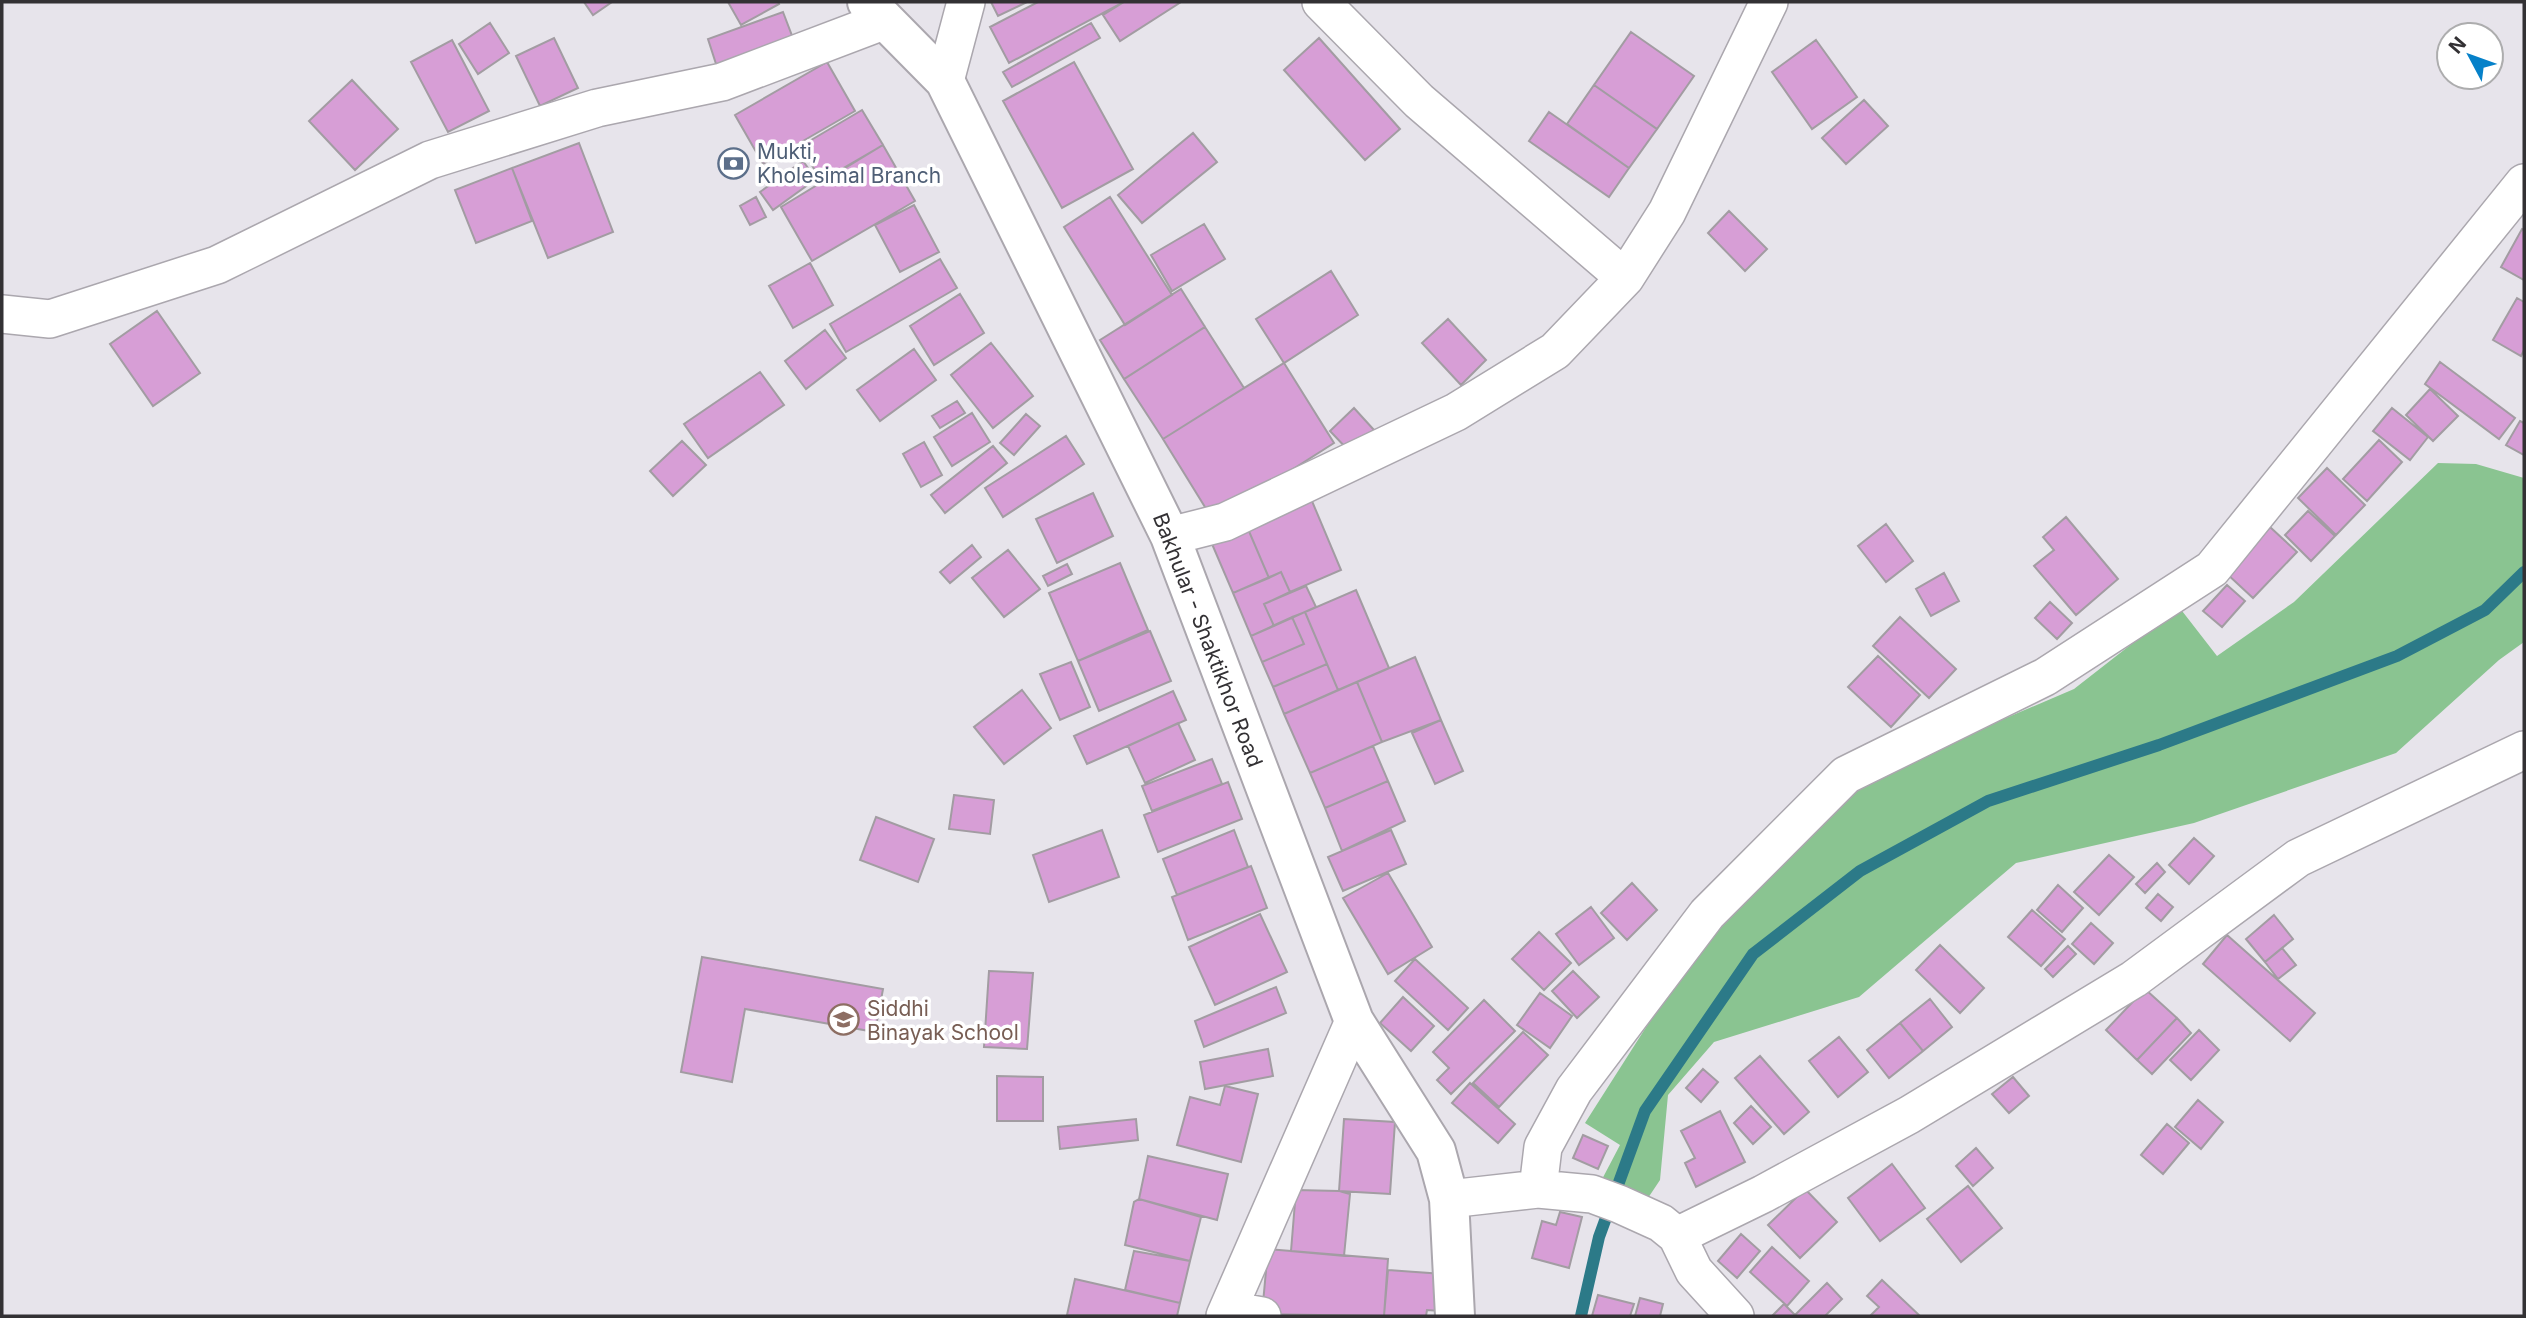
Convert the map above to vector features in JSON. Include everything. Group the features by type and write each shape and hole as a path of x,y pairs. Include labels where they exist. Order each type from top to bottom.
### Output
{"street":[{"path":"945,81 967,2"},
{"path":"1321,2 1419,101 1625,278"},
{"path":"1170,536 1225,522 1456,412 1555,351 1625,278 1667,212 1769,2"},
{"path":"2,314 50,319 217,265 430,160 597,108 722,82 875,11"},
{"name":"Bakhular - Shaktikhor Road","path":"875,11 945,81 1170,536 1354,1021 1436,1151 1448,1199 1455,1316"},
{"path":"1538,1189 1543,1147 1574,1090 1707,914 1846,775 2046,677 2212,569 2524,183"},
{"path":"1677,1236 1763,1194 1909,1115 2134,979 2298,858 2524,750"},
{"path":"1238,1314 1354,1021"},
{"path":"1448,1199 1538,1189 1606,1199 1661,1223 1677,1236 1694,1271 1735,1316"}],"green space":[{"path":"2438,463 2476,464 2524,478 2524,642 2499,660 2396,753 2194,823 2016,863 1859,997 1714,1042 1668,1095 1660,1180 1646,1201 1599,1185 1620,1145 1585,1123 1715,919 1868,777 2074,689 2179,607 2217,656 2294,602"}],"building":[{"path":"584,2 612,2 593,15"},
{"path":"728,2 778,2 779,4 741,25"},
{"path":"991,2 1027,2 998,16"},
{"path":"1038,2 1122,3 1009,63 990,27"},
{"path":"1124,2 1181,2 1120,41 1103,15"},
{"path":"783,12 794,41 717,67 708,39"},
{"path":"490,23 509,53 478,74 459,44"},
{"path":"1091,23 1100,38 1012,87 1003,72"},
{"path":"1631,32 1694,76 1657,129 1594,85"},
{"path":"554,38 578,88 540,106 516,56"},
{"path":"1319,38 1400,129 1365,160 1284,70"},
{"path":"452,40 489,111 448,132 411,62"},
{"path":"1816,40 1857,97 1812,129 1772,72"},
{"path":"827,62 855,111 763,164 735,115"},
{"path":"1074,62 1133,169 1062,208 1003,101"},
{"path":"352,80 398,129 355,170 309,121"},
{"path":"1594,85 1657,129 1629,168 1567,124"},
{"path":"1864,100 1888,126 1846,164 1822,138"},
{"path":"862,110 883,145 821,181 801,146"},
{"path":"1549,112 1629,168 1609,197 1529,141"},
{"path":"1193,133 1217,162 1142,223 1118,195"},
{"path":"579,143 613,232 548,258 512,168"},
{"path":"883,145 915,201 812,261 781,207"},
{"path":"803,161 816,179 773,210 760,192"},
{"path":"512,168 532,221 476,243 455,190"},
{"path":"756,197 766,217 750,225 740,206"},
{"path":"1110,197 1172,295 1125,325 1064,227"},
{"path":"914,205 939,252 900,272 875,225"},
{"path":"1729,211 1767,249 1745,271 1708,233"},
{"path":"1204,224 1225,259 1172,291 1151,255"},
{"path":"2522,229 2524,230 2524,280 2501,267"},
{"path":"940,259 957,288 846,352 830,324"},
{"path":"810,263 833,305 793,328 769,286"},
{"path":"1331,271 1358,315 1284,363 1256,319"},
{"path":"1181,289 1205,327 1124,379 1100,340"},
{"path":"960,294 984,333 934,365 910,326"},
{"path":"2517,298 2524,302 2524,350 2521,356 2493,340"},
{"path":"157,311 200,373 153,406 110,344"},
{"path":"1448,319 1486,360 1461,385 1422,343"},
{"path":"1205,327 1244,388 1163,439 1124,379"},
{"path":"825,330 846,358 806,389 785,361"},
{"path":"991,343 1033,396 993,428 951,375"},
{"path":"914,349 936,380 880,421 857,390"},
{"path":"2440,362 2515,418 2499,439 2425,384"},
{"path":"1284,363 1334,443 1213,520 1163,439"},
{"path":"760,372 784,405 708,458 684,424"},
{"path":"2430,389 2458,416 2433,441 2406,415"},
{"path":"957,401 965,413 940,428 932,416"},
{"path":"1354,408 1374,430 1350,452 1330,431"},
{"path":"2392,408 2428,437 2410,460 2373,431"},
{"path":"972,413 990,442 952,466 934,437"},
{"path":"1026,414 1040,426 1014,455 1000,443"},
{"path":"2520,421 2524,423 2524,455 2506,445"},
{"path":"1066,436 1084,464 1003,517 985,488"},
{"path":"2379,440 2402,462 2367,501 2343,479"},
{"path":"682,441 706,465 673,496 650,471"},
{"path":"924,442 942,475 921,487 903,454"},
{"path":"993,446 1007,463 945,513 931,495"},
{"path":"2327,468 2365,505 2336,535 2298,498"},
{"path":"1093,493 1113,536 1057,563 1036,519"},
{"path":"1309,494 1341,570 1290,592 1281,572 1269,578 1245,522"},
{"path":"2308,511 2335,536 2311,561 2285,535"},
{"path":"2066,517 2118,579 2076,615 2034,566 2054,550 2043,537"},
{"path":"1245,522 1269,578 1233,593 1209,537"},
{"path":"1886,524 1913,561 1886,582 1858,546"},
{"path":"2270,527 2297,552 2253,598 2226,573"},
{"path":"972,545 981,557 950,583 940,572"},
{"path":"1008,550 1040,589 1004,617 972,578"},
{"path":"1120,563 1148,630 1078,661 1049,593"},
{"path":"1067,564 1072,574 1048,586 1043,576"},
{"path":"1281,572 1290,592 1264,604 1274,626 1251,636 1233,593"},
{"path":"1944,573 1959,601 1931,616 1916,589"},
{"path":"2227,585 2245,601 2222,627 2203,611"},
{"path":"1306,586 1316,607 1274,626 1264,604"},
{"path":"1356,590 1389,668 1338,690 1305,612"},
{"path":"2050,602 2072,623 2057,639 2035,618"},
{"path":"1305,612 1327,664 1273,687 1262,662 1304,644 1292,617"},
{"path":"1292,617 1304,644 1262,662 1251,636"},
{"path":"1900,617 1956,669 1929,698 1873,646"},
{"path":"1150,631 1171,681 1099,711 1078,661"},
{"path":"1878,656 1920,695 1891,727 1848,687"},
{"path":"1415,657 1441,720 1382,742 1357,682"},
{"path":"1071,662 1090,707 1060,720 1040,674"},
{"path":"1327,664 1338,690 1284,714 1273,687"},
{"path":"1357,682 1382,742 1310,773 1284,714"},
{"path":"1022,690 1051,728 1004,764 974,727"},
{"path":"1173,691 1186,720 1087,764 1074,736"},
{"path":"1441,720 1463,771 1435,784 1412,733"},
{"path":"1178,723 1195,760 1145,783 1128,746"},
{"path":"1373,746 1388,781 1325,808 1310,773"},
{"path":"1212,759 1222,784 1152,811 1142,786"},
{"path":"1388,781 1405,821 1342,851 1325,808"},
{"path":"1228,782 1242,819 1158,852 1144,815"},
{"path":"954,795 994,800 990,834 949,829"},
{"path":"876,817 934,839 918,882 860,860"},
{"path":"1102,830 1119,877 1049,902 1033,855"},
{"path":"1234,830 1248,867 1177,895 1163,859"},
{"path":"1391,830 1406,864 1343,891 1328,857"},
{"path":"2194,838 2214,856 2189,884 2169,865"},
{"path":"2109,855 2134,877 2099,915 2074,892"},
{"path":"2157,863 2165,872 2145,893 2136,884"},
{"path":"1251,866 1267,908 1188,940 1172,897"},
{"path":"1388,873 1432,947 1388,974 1343,898"},
{"path":"1632,883 1657,910 1627,940 1601,913"},
{"path":"2058,885 2083,908 2062,932 2037,910"},
{"path":"2158,894 2173,907 2161,921 2146,908"},
{"path":"1591,907 1614,938 1579,965 1556,934"},
{"path":"2032,910 2065,939 2041,966 2008,937"},
{"path":"1260,914 1287,972 1215,1005 1189,947"},
{"path":"2274,915 2293,939 2265,962 2246,939"},
{"path":"2091,923 2113,943 2094,964 2072,944"},
{"path":"1539,932 1571,963 1544,990 1512,959"},
{"path":"2227,935 2315,1013 2290,1041 2203,964"},
{"path":"1940,945 1984,988 1960,1013 1916,970"},
{"path":"2068,946 2076,954 2053,977 2045,969"},
{"path":"2282,948 2296,965 2278,979 2265,962"},
{"name":"Siddhi Binayak School","path":"702,957 883,989 875,1032 745,1009 732,1082 681,1072"},
{"path":"1415,959 1468,1008 1448,1030 1395,981"},
{"path":"989,971 1033,973 1027,1049 984,1047"},
{"path":"1573,971 1599,997 1577,1018 1552,991"},
{"path":"1276,987 1286,1013 1204,1047 1195,1021"},
{"path":"2145,989 2177,1018 2137,1060 2106,1030"},
{"path":"1540,993 1572,1016 1550,1048 1517,1025"},
{"path":"1403,997 1434,1026 1411,1051 1380,1023"},
{"path":"1930,999 1952,1027 1923,1051 1900,1023"},
{"path":"1484,1000 1515,1031 1451,1094 1437,1080 1449,1068 1433,1052"},
{"path":"2177,1018 2191,1033 2152,1074 2137,1060"},
{"path":"1900,1023 1923,1051 1889,1078 1867,1050"},
{"path":"2199,1030 2219,1050 2191,1080 2170,1060"},
{"path":"1523,1032 1548,1055 1499,1107 1473,1083"},
{"path":"1839,1037 1868,1072 1838,1097 1809,1061"},
{"path":"1268,1049 1273,1076 1205,1089 1200,1062"},
{"path":"1760,1056 1809,1112 1784,1134 1735,1078"},
{"path":"1703,1069 1718,1082 1701,1102 1686,1088"},
{"path":"997,1076 1043,1077 1043,1121 997,1121"},
{"path":"2013,1077 2029,1096 2009,1113 1992,1094"},
{"path":"1470,1083 1515,1124 1498,1143 1452,1103"},
{"path":"1225,1086 1258,1094 1241,1162 1177,1145 1190,1097 1220,1105"},
{"path":"2198,1100 2223,1122 2201,1149 2175,1127"},
{"path":"1751,1106 1771,1127 1753,1144 1734,1123"},
{"path":"1720,1111 1745,1162 1696,1187 1685,1163 1695,1158 1681,1131"},
{"path":"1136,1119 1138,1140 1060,1149 1058,1127"},
{"path":"1344,1119 1395,1122 1390,1194 1339,1191"},
{"path":"2167,1124 2189,1143 2163,1174 2141,1155"},
{"path":"1583,1135 1608,1146 1598,1169 1573,1158"},
{"path":"1976,1148 1993,1168 1973,1186 1956,1166"},
{"path":"1148,1156 1228,1174 1217,1220 1139,1199"},
{"path":"1892,1164 1925,1208 1880,1241 1848,1198"},
{"path":"1968,1186 2002,1228 1961,1262 1927,1219"},
{"path":"1805,1189 1837,1222 1800,1258 1768,1225"},
{"path":"1296,1190 1339,1191 1350,1194 1344,1256 1291,1251"},
{"path":"1139,1199 1201,1217 1190,1261 1125,1245 1134,1202"},
{"path":"1560,1212 1582,1217 1569,1268 1532,1258 1542,1221 1556,1225"},
{"path":"1741,1234 1760,1251 1737,1278 1718,1261"},
{"path":"1772,1247 1809,1281 1787,1306 1750,1272"},
{"path":"1268,1249 1388,1259 1384,1316 1262,1314"},
{"path":"1134,1251 1190,1261 1180,1303 1125,1290"},
{"path":"1388,1270 1443,1274 1440,1311 1427,1310 1426,1316 1384,1316"},
{"path":"1075,1279 1180,1303 1177,1316 1067,1315"},
{"path":"1882,1280 1920,1316 1870,1316 1879,1307 1867,1296"},
{"path":"1827,1283 1842,1299 1825,1316 1772,1316 1784,1304 1795,1315"},
{"path":"1598,1295 1634,1304 1630,1316 1592,1316"},
{"path":"1640,1298 1663,1304 1660,1316 1635,1316"}],"waterway":[{"path":"1581,1316 1599,1237 1645,1111 1753,954 1860,871 1988,801 2159,745 2397,656 2485,610 2524,572"}],"place":[{"name":"Mukti, Kholesimal Branch","path":"734,163"},
{"name":"Siddhi Binayak School","path":"844,1020"}]}
